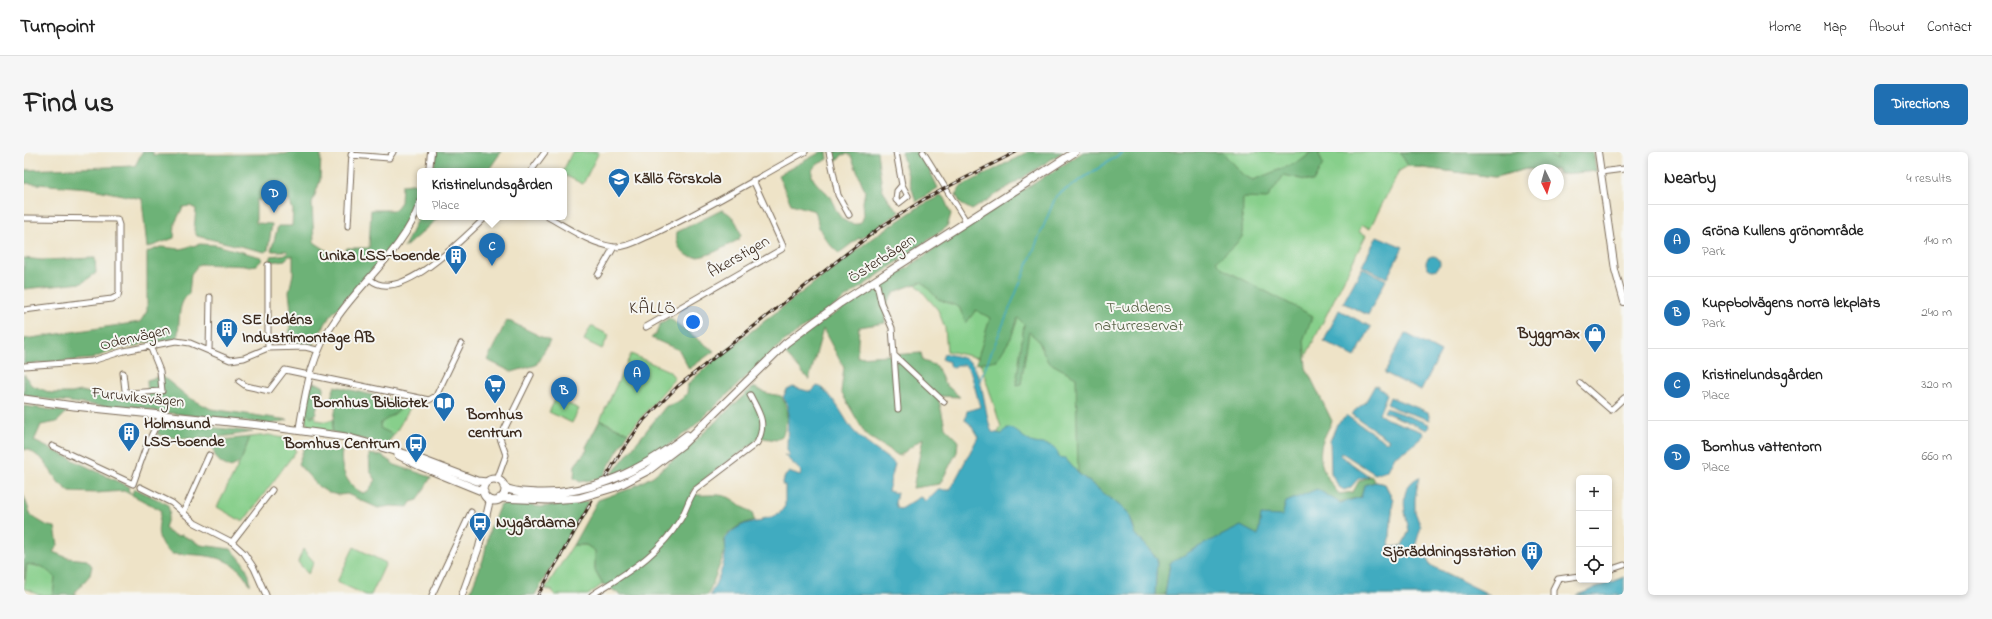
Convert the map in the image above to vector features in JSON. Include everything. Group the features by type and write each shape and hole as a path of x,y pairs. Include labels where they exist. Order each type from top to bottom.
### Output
{"main road":[{"name":"Österbågen","path":"495,499 562,500 579,498 616,487 639,476 662,461 682,445 786,343 840,303 1074,152"},
{"name":"Furuviksvägen","path":"24,398 346,437 390,450 478,481 487,482"},
{"name":"Österbågen","path":"504,487 520,492 562,492 596,486 612,480 657,457 718,409"},
{"name":"Furuviksvägen","path":"390,450 416,464 484,492"},
{"path":"497,480 504,487 504,492 495,499 484,492 487,482 497,480"}],"street":[{"path":"348,226 352,154 389,158 394,152"},
{"path":"429,168 431,152"},
{"path":"533,168 545,152"},
{"path":"554,220 589,239 614,247 633,243 669,227 805,152"},
{"path":"829,152 838,195 849,215"},
{"path":"896,152 902,185"},
{"path":"923,152 966,221"},
{"path":"1598,152 1615,270 1624,302"},
{"path":"1601,172 1624,169"},
{"name":"Åkerstigen","path":"646,327 782,249 783,246 753,180"},
{"path":"299,431 309,375 318,350 336,319 400,242 417,209"},
{"path":"24,218 117,219 119,225 119,294 115,298 24,310"},
{"path":"370,279 378,285 385,286 397,283 418,274 452,248 483,220"},
{"path":"598,275 614,247"},
{"path":"268,264 268,348"},
{"path":"876,280 881,302 892,328 898,409"},
{"path":"209,351 210,297"},
{"name":"Odenvägen","path":"24,366 92,361 124,351 182,341 232,361 268,348 305,347 318,350"},
{"path":"239,381 246,386 269,391 285,370 429,400 436,396 461,344"},
{"path":"123,373 125,390 127,393 162,391 160,371 150,346"},
{"path":"894,355 944,402"},
{"path":"497,480 505,459 505,452 500,438 531,375"},
{"path":"1580,383 1611,410 1624,398"},
{"path":"592,595 648,558 680,520 688,500 695,490 757,443 762,433 762,422 750,395"},
{"path":"52,446 132,484 146,447 161,415"},
{"path":"184,513 209,455"},
{"path":"140,487 172,503 195,523 232,542 244,553 254,568 266,595"},
{"path":"232,542 272,490"},
{"path":"462,595 479,547 487,515 495,499"},
{"path":"432,595 471,512"},
{"path":"1612,569 1624,565"},
{"path":"1554,595 1553,589 1558,579 1576,576"}],"green space":[{"path":"142,152 153,152 153,155 285,154 290,152 321,152 320,181 312,203 314,242 329,252 332,259 344,253 347,248 369,248 371,210 395,210 401,202 402,185 417,183 417,194 411,212 389,250 357,288 330,316 312,346 289,343 291,310 289,292 293,274 293,256 289,256 285,260 270,262 271,256 288,254 287,251 271,251 278,226 292,226 293,210 289,200 256,200 256,223 272,224 268,250 265,252 197,236 194,230 196,209 190,206 183,207 175,223 174,238 147,248 142,199 88,188 24,183 24,170 135,166"},
{"path":"437,152 501,152 490,168 434,168"},
{"path":"572,152 599,152 583,184 567,176 567,168 564,168"},
{"path":"821,152 827,152 828,159 814,167 812,175 817,184 827,193 837,212 843,219 847,222 855,224 862,221 864,215 863,202 865,191 851,156 848,154 842,155 838,160 834,160 831,152 877,152 882,188 889,201 900,212 862,238 859,238 839,253 830,245 822,234 818,225 815,211 791,204 778,175"},
{"path":"901,152 921,152 938,188 916,202"},
{"path":"1028,152 1063,152 972,210 961,204 956,195 960,187"},
{"name":"T-uddens naturreservat","path":"1083,152 1222,152 1243,175 1253,180 1299,162 1312,152 1318,152 1323,164 1313,182 1284,175 1267,199 1243,198 1242,237 1233,247 1216,261 1225,270 1313,316 1304,338 1306,368 1332,421 1322,445 1321,461 1325,473 1339,494 1353,492 1359,481 1371,476 1375,482 1364,485 1361,497 1283,516 1259,535 1170,563 1165,595 1155,595 1157,559 1135,533 1129,513 1078,473 1076,377 1048,362 1038,340 1029,332 1021,384 1016,385 1024,324 1018,318 1011,338 997,360 976,364 990,318 976,310 966,323 959,307 938,299 922,282 898,290 893,294 887,304 885,323 859,327 857,357 921,353 923,361 937,366 944,383 960,397 938,396 945,427 958,440 957,452 940,484 913,488 923,438 899,456 866,435 841,392 844,368 823,329 809,380 784,352 815,326 904,270 966,227"},
{"name":"T-uddens naturreservat","path":"1086,152 1593,152 1596,171 1564,174 1564,164 1528,164 1528,169 1495,177 1408,166 1399,171 1370,228 1362,225 1359,232 1366,235 1306,356 1252,450 1340,503 1375,482 1385,484 1393,500 1389,547 1402,546 1409,531 1408,559 1426,555 1430,565 1459,579 1298,595 1058,595 991,446 1001,427 979,358 947,351 945,328 938,310 904,270"},
{"path":"1400,152 1545,152 1556,159 1558,152 1593,152 1596,171 1564,174 1564,164 1528,164 1528,169 1495,177 1408,166"},
{"path":"940,196 944,198 951,214 947,227 783,342 692,428 665,448 637,464 610,476 666,406 676,403 683,398 687,393 688,384 714,360 871,239 920,206"},
{"path":"722,210 729,214 737,223 741,235 738,240 707,255 691,257 684,254 678,244 677,232"},
{"path":"417,220 436,220 404,248"},
{"path":"200,244 216,245 261,257 263,259 257,265 249,266 199,264 191,274 189,294 182,303 177,338 155,343 145,342 136,347 122,347 91,359 24,364 24,339 140,322 147,311 147,252 161,247 180,249"},
{"path":"24,258 42,260 95,258 96,273 82,283 24,289"},
{"path":"669,318 714,351 689,369 679,350 651,338 656,334 660,324"},
{"path":"507,320 550,341 536,365 512,372 487,360"},
{"path":"591,326 609,335 602,349 584,340"},
{"path":"631,354 669,371 675,378 628,433 600,420"},
{"path":"24,374 31,385 51,393 72,393 81,391 120,399 148,397 147,380 162,376 188,397 211,409 288,420 271,424 160,412 144,408 116,408 24,396"},
{"path":"312,383 319,384 324,387 324,391 317,406 316,413 311,417 305,411 309,386"},
{"path":"335,386 405,403 404,407 381,423 380,428 394,435 388,442 383,444 332,432 336,406 331,397"},
{"path":"753,387 766,393 781,396 787,410 786,424 783,435 776,440 758,437 754,443 709,475 690,493 728,497 752,512 754,520 738,527 724,538 726,549 708,595 621,595 603,584 595,570 595,551 586,545 573,545 598,500 629,489 653,476 685,450"},
{"path":"360,398 410,408 394,435 352,427"},
{"path":"556,398 579,409 572,423 549,412"},
{"path":"24,406 67,412 57,422 41,425 34,441 129,487 128,490 132,494 134,489 138,490 167,504 170,512 165,528 168,532 177,536 182,535 201,545 231,549 242,561 247,570 250,585 235,567 226,561 206,556 171,554 162,544 158,534 161,510 124,491 96,493 70,492 59,483 43,460 28,449 24,450"},
{"path":"305,411 311,417 315,416 316,419 321,421 334,419 332,432 308,426 305,420"},
{"path":"600,420 628,433 602,478 580,482 574,478 575,465 587,450 586,447"},
{"path":"165,424 253,432 193,439 169,437 157,434 161,425"},
{"path":"269,435 292,440 296,451 243,522 217,507 242,458 250,437"},
{"path":"250,437 239,463 231,467 222,464 213,451 212,441"},
{"path":"326,445 342,451 341,457 345,476 357,490 363,493 368,491 376,480 370,471 369,454 382,456 395,465 431,477 418,500 411,502 408,507 391,506 378,508 347,494 339,495 329,493 319,487 298,464 304,448"},
{"path":"24,496 31,516 48,526 55,527 58,545 53,552 68,558 87,560 92,566 90,575 75,592 75,595 53,595 55,577 43,567 27,564 24,579"},
{"path":"589,501 535,595 469,595 483,560 490,529 500,505 514,503 541,507"},
{"path":"573,545 586,545 596,551 595,570 603,584 588,595 555,595 553,591 545,589"},
{"path":"354,547 386,563 371,595 366,595 337,582"},
{"path":"303,549 314,562 308,574 298,562"},
{"path":"27,564 43,567 56,577 53,595 38,595 30,590 24,589"}],"water":[{"path":"1377,236 1403,247 1387,278 1362,266"},
{"path":"1433,256 1438,258 1440,263 1438,268 1433,270 1428,268 1426,263 1428,258"},
{"path":"1362,268 1386,280 1368,315 1343,303"},
{"path":"1339,310 1371,327 1355,357 1324,341"},
{"path":"1405,333 1441,352 1421,391 1385,373"},
{"path":"944,354 967,360 973,365 980,382 992,432 1002,434 1007,428 1010,428 1031,442 1046,444 1053,447 1058,453 1059,457 1065,458 1078,473 1129,513 1135,533 1157,559 1155,595 710,595 724,561 726,546 725,539 740,526 752,522 762,521 761,519 774,517 777,513 779,514 785,506 785,485 782,485 785,476 789,472 800,476 802,472 784,455 789,456 787,449 788,406 783,397 787,390 793,387 811,392 817,386 822,388 832,398 856,434 895,464 888,491 897,493 895,503 897,508 900,509 920,497 923,498 925,502 937,490 950,490 978,437 970,424 965,420 967,411 980,407 971,373 965,365 957,365 953,368 949,366 949,362 942,359"},
{"path":"1375,385 1387,394 1379,414 1387,419 1423,432 1424,435 1411,447 1395,456 1388,470 1375,474 1342,453 1341,456 1369,476 1358,479 1350,488 1344,490 1339,487 1331,473 1330,441 1337,424 1347,416 1386,442 1389,440 1351,414 1366,401"},
{"path":"1390,397 1428,412 1430,420 1396,409 1387,404"},
{"path":"1386,408 1429,424 1430,427 1427,430 1384,412"},
{"path":"1419,477 1415,499 1415,512 1421,527 1414,550 1426,555 1430,565 1490,595 1165,595 1170,563 1198,547 1241,526 1258,535 1261,515 1282,516 1286,502 1317,489 1340,503 1361,497 1364,485 1375,482 1385,484 1393,500 1389,547 1402,546 1409,531 1404,501 1405,494 1412,482"},
{"path":"1624,577 1624,595 1577,595 1612,583 1612,582"}],"waterway":[{"path":"980,380 1056,196 1123,152"}],"railway":[{"path":"606,477 621,452 644,420 678,386 879,228 926,198 1016,152"},
{"path":"538,595 592,501"}],"place":[{"name":"Källö förskola","path":"619,198"},
{"name":"Bomhus vattentorn","path":"274,213"},
{"name":"Kristinelundsgården","path":"492,266"},
{"name":"Unika LSS-boende","path":"456,276"},
{"name":"SE Lodéns Industrimontage AB","path":"227,348"},
{"name":"Byggmax","path":"1595,354"},
{"name":"Gröna Kullens grönområde","path":"637,393"},
{"name":"Bomhus centrum","path":"495,404"},
{"name":"Kuppbolvägens norra lekplats","path":"564,410"},
{"name":"Bomhus Bibliotek","path":"444,422"},
{"name":"Holmsund LSS-boende","path":"129,452"},
{"name":"Bomhus Centrum","path":"416,464"},
{"name":"Nygårdarna","path":"480,542"},
{"name":"Sjöräddningsstation","path":"1532,572"}],"district":[{"name":"KÄLLÖ","path":"653,308"}]}
